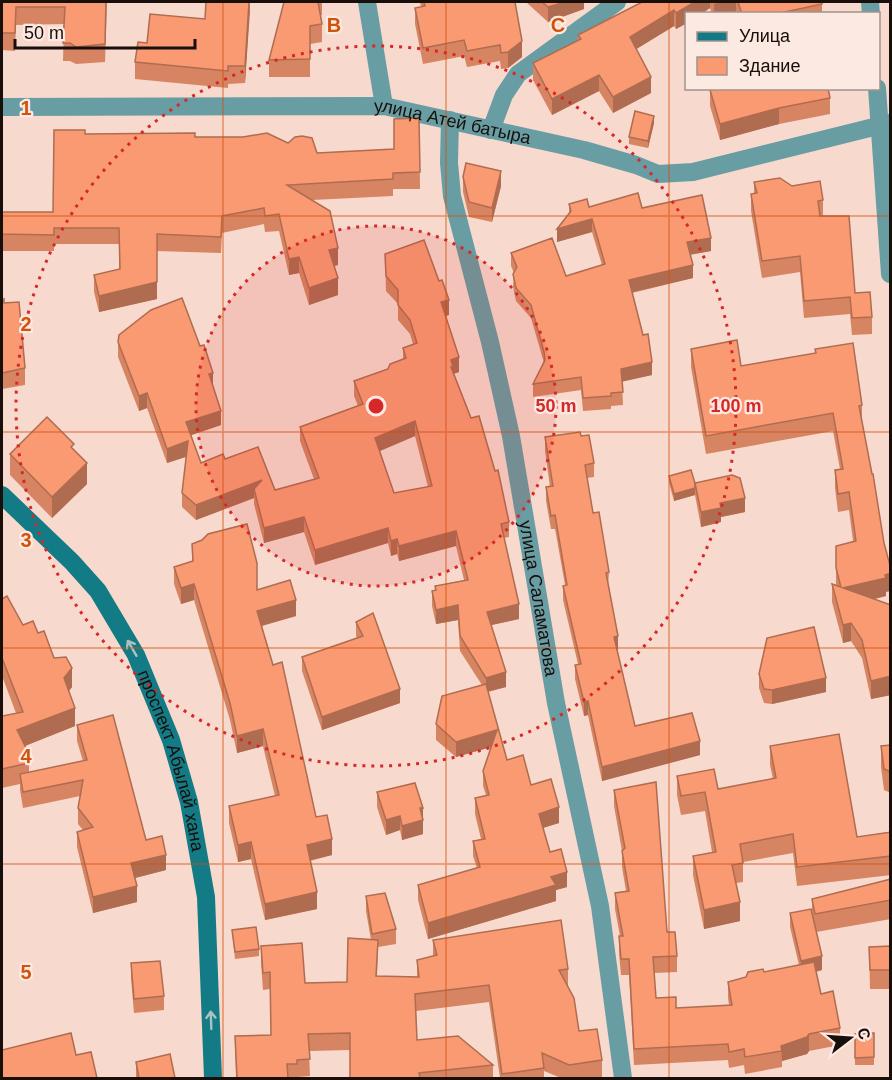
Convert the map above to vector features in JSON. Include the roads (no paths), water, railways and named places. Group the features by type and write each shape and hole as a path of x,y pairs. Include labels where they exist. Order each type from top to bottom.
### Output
{"main road":[{"name":"проспект Абылай хана","path":"2,495 72,562 98,591 136,655 171,740 189,802 206,897 213,1078"}],"street":[{"path":"367,2 384,106"},
{"path":"491,130 504,95 518,74 617,2"},
{"path":"877,90 885,124 891,274"},
{"name":"улица Атей батыра","path":"2,107 384,106 584,150 658,174 693,172 885,124"},
{"name":"улица Саламатова","path":"450,120 452,196 490,342 511,436 556,703 600,906 623,1078"}]}
